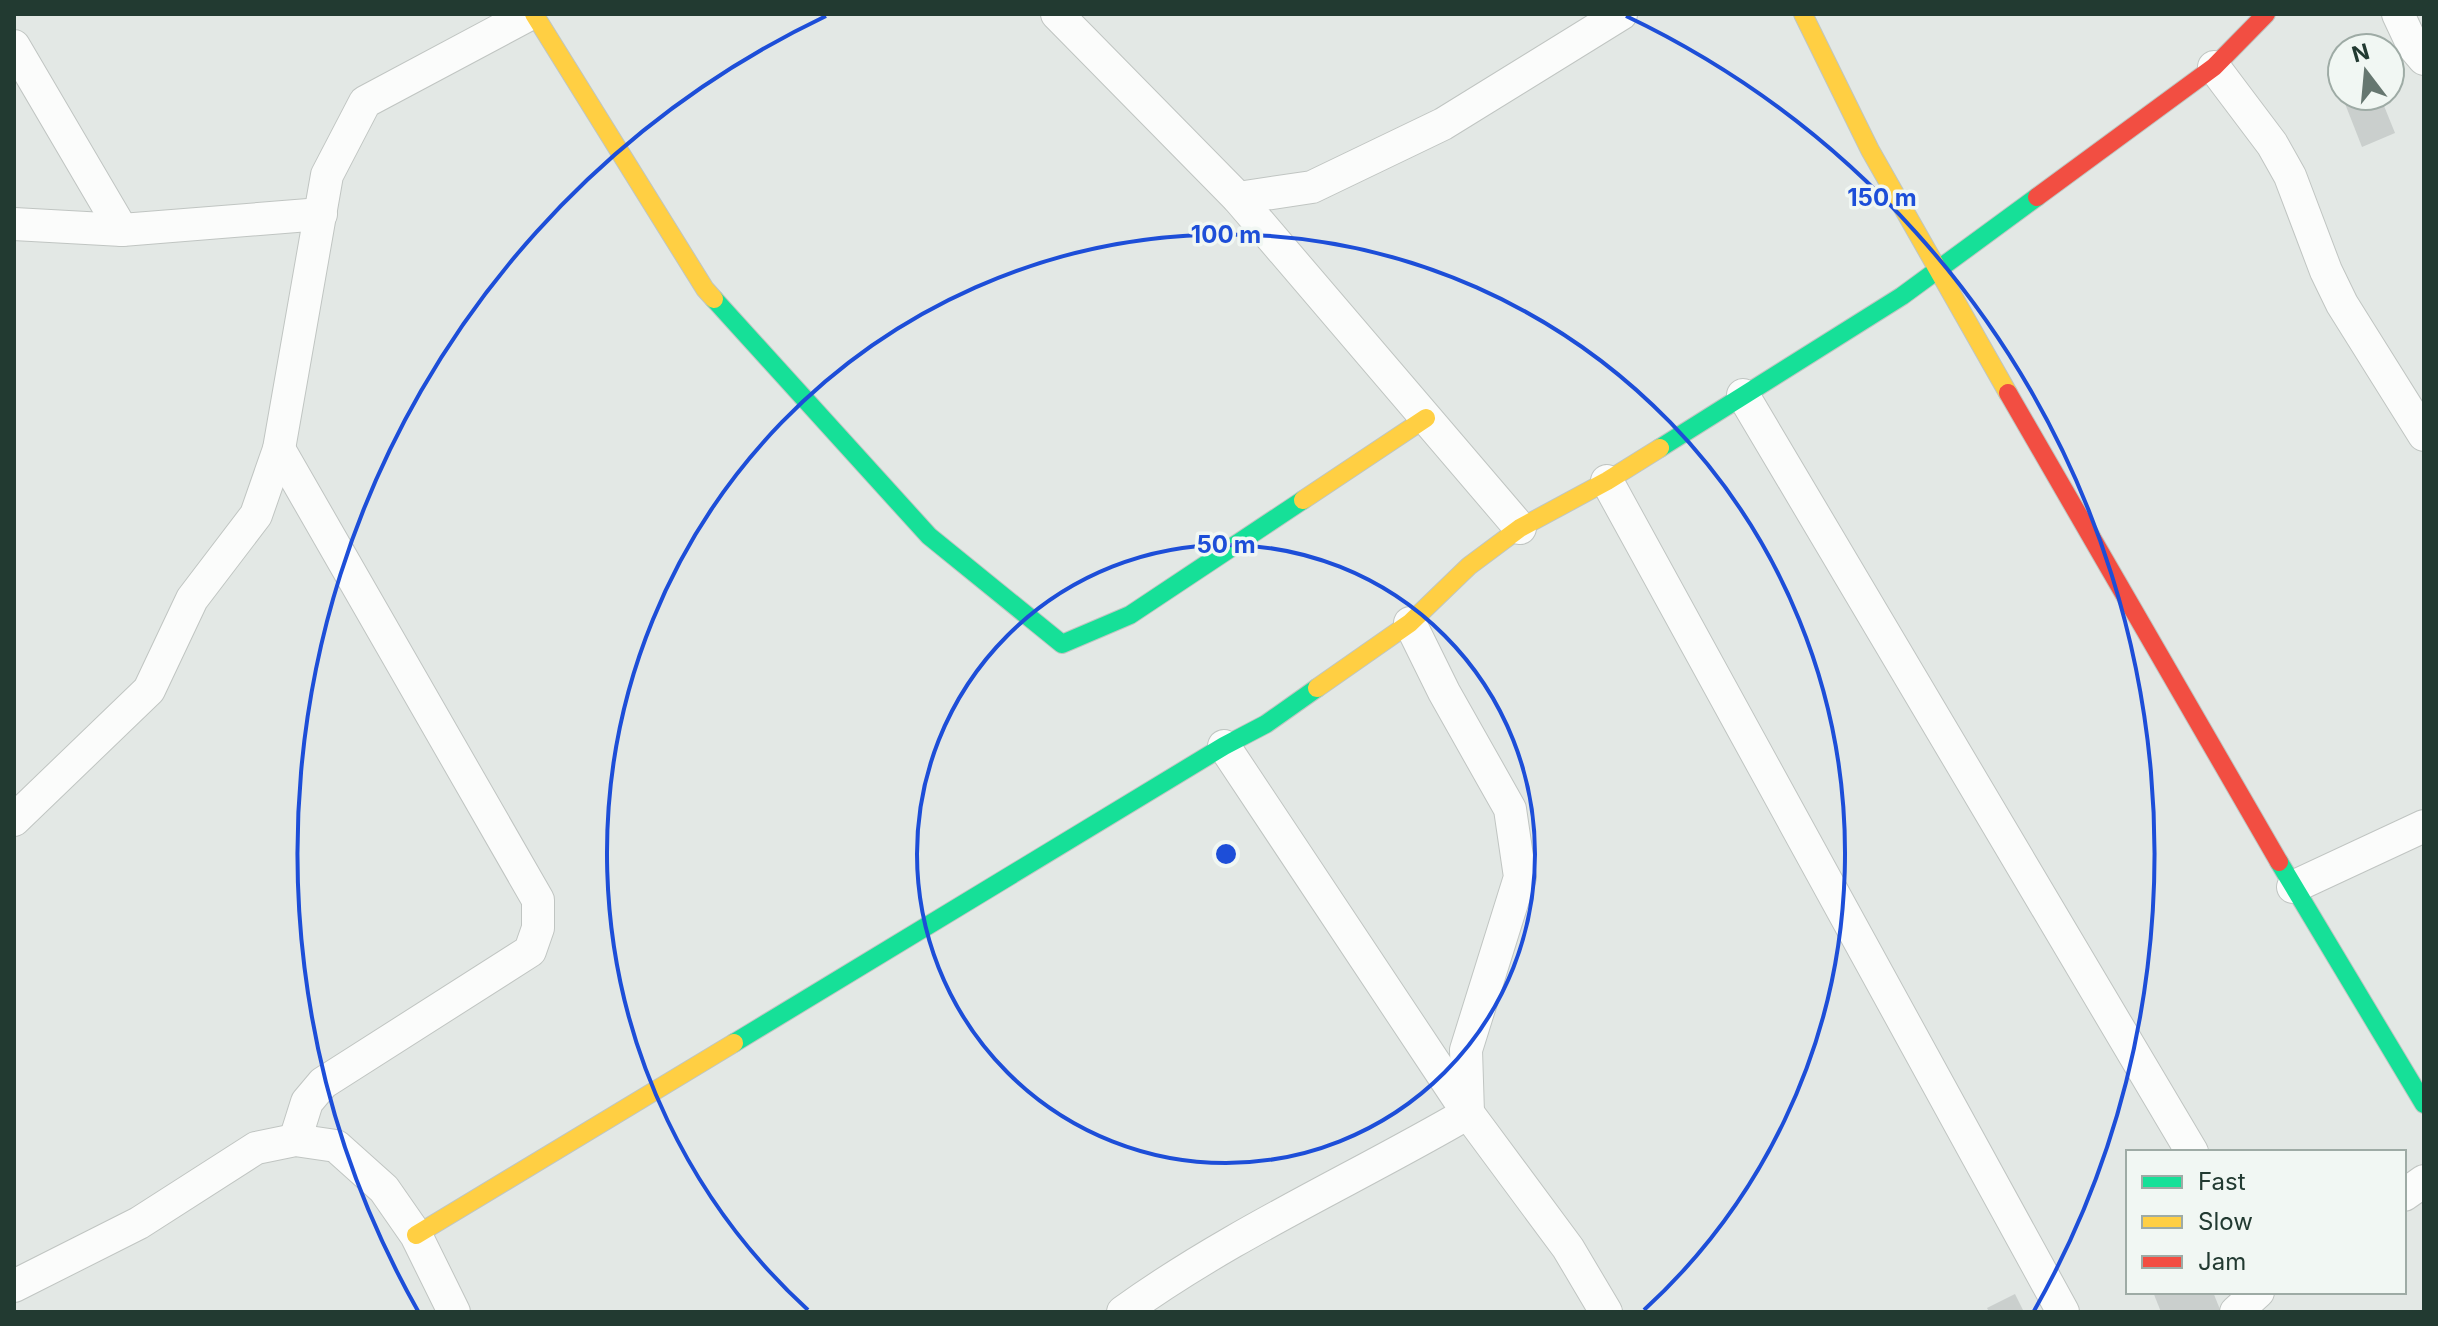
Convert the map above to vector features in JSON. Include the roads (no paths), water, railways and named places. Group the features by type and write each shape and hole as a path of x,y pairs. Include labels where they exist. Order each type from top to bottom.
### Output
{"street":[{"path":"14,820 149,690 192,599 256,515 279,449 327,175 365,102 532,14 705,289 929,536 1062,644 1130,615 1426,418"},
{"path":"1057,14 1238,198 1520,528"},
{"path":"1238,198 1312,187 1443,124 1621,14"},
{"path":"1803,14 1870,150 1937,269 2293,887 2424,1104"},
{"path":"416,1235 1224,746 1266,724 1410,623 1469,566 1520,528 1607,481 1902,296 2214,67 2266,14"},
{"path":"2398,14 2413,46 2424,59"},
{"path":"14,46 122,230"},
{"path":"2214,67 2272,144 2290,176 2326,271 2342,304 2424,435"},
{"path":"14,224 122,230 321,214"},
{"path":"1743,395 2191,1150"},
{"path":"279,449 538,900 538,928 530,951 323,1083 307,1102 295,1140"},
{"path":"1607,481 2063,1312"},
{"path":"1410,623 1444,692 1510,809 1520,877 1466,1050 1468,1113"},
{"path":"1224,746 1468,1113 1568,1248 1606,1312"},
{"path":"2293,887 2424,826"},
{"path":"1123,1312 1160,1285 1294,1207 1397,1155 1468,1113"},
{"path":"14,1286 139,1223 256,1148 295,1140 336,1146 384,1189 416,1235 454,1312"},
{"path":"2406,1194 2424,1181"},
{"path":"2236,1312 2256,1294"}]}
